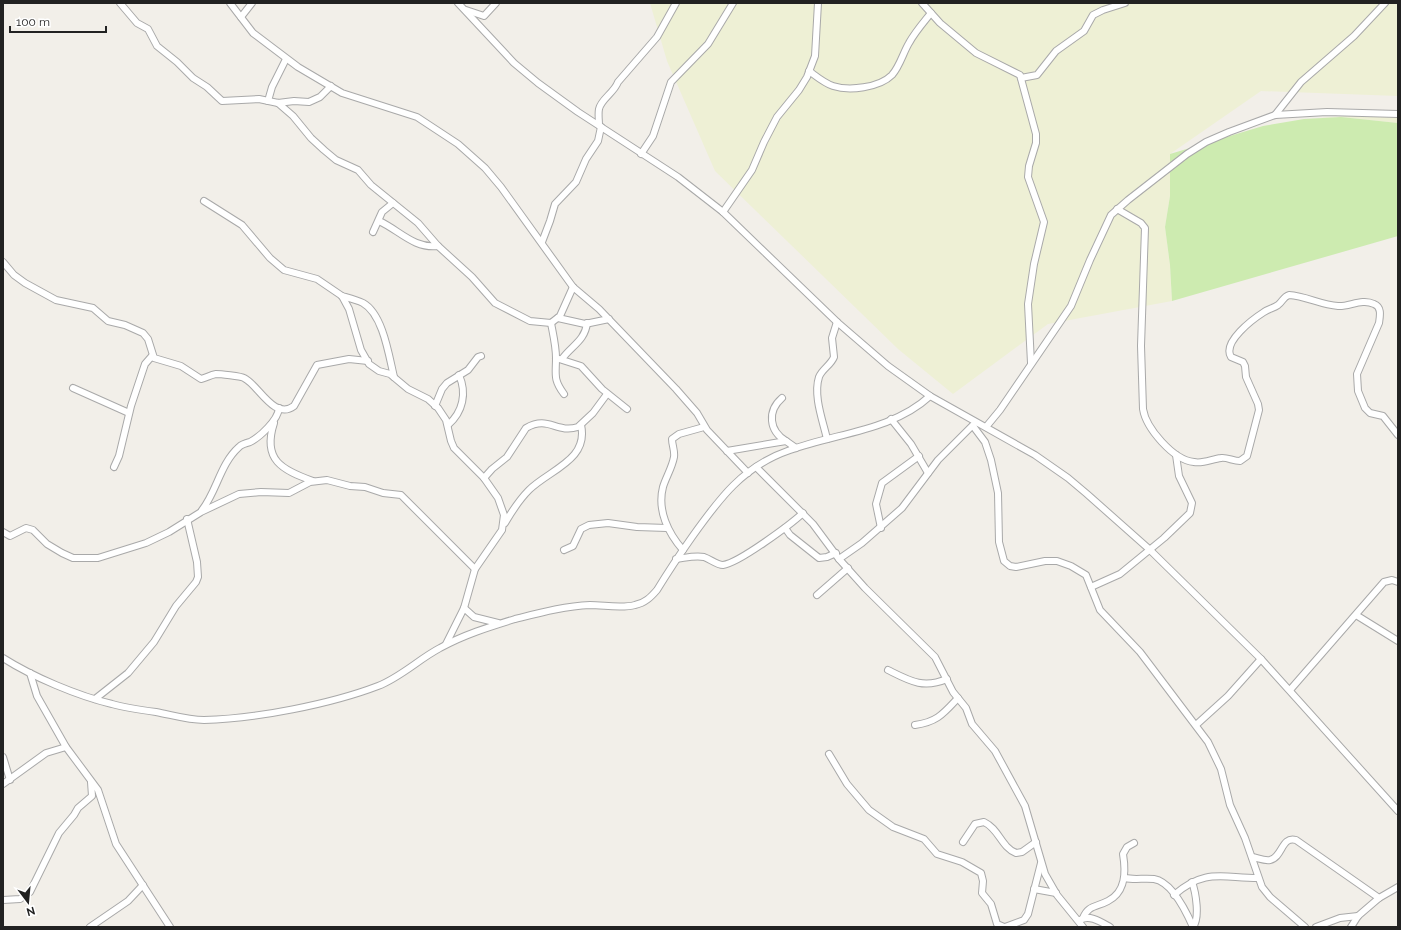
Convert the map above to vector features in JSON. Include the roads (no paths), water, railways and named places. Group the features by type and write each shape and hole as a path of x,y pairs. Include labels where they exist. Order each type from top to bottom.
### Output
{"street":[{"path":"120,3 137,23 148,29 157,46 177,62 193,78 208,87 220,100 226,102 256,99 278,103 313,101 320,97 331,86"},
{"path":"230,3 253,34 286,59 331,86 361,100 417,117 458,144 485,168 502,187 573,287 608,319 687,401 704,427 748,473"},
{"path":"241,17 252,3"},
{"path":"458,3 514,63 560,100 678,177 723,212 837,322 888,366 930,396 975,424 986,427 1035,455 1068,478 1149,549 1261,659 1398,811"},
{"path":"464,10 484,16 496,3"},
{"path":"542,242 550,222 554,204 576,182 586,159 598,141 600,126 599,107 614,90 618,82 657,37 676,3"},
{"path":"641,154 653,136 671,82 708,44 733,3"},
{"path":"723,212 752,170 777,116 804,84 816,56 818,3"},
{"path":"922,3 931,13 976,53 1000,66 1013,70 1021,78 1036,134 1036,143 1029,166 1028,177 1044,222 1034,264 1028,304 1031,363"},
{"path":"1021,78 1038,75 1056,51 1084,31 1089,21 1097,12 1125,3"},
{"path":"1275,115 1301,82 1354,36 1385,3"},
{"path":"809,71 835,86 859,87 873,85 884,80 891,76 897,69 909,42 931,13"},
{"path":"268,101 272,86 286,59"},
{"path":"278,103 293,116 324,150 336,160 358,170 371,185 418,223 438,246 472,277 495,303 530,321 551,323 558,318 573,287"},
{"path":"986,427 1000,410 1071,306 1108,221 1117,209 1186,154 1206,142 1275,115 1327,112 1398,114"},
{"path":"204,201 242,225 270,258 284,270 317,279 342,296 363,303 374,313 384,336 394,377"},
{"path":"373,232 382,212 393,203"},
{"path":"1117,209 1141,223 1145,228 1141,346 1144,417 1150,427 1176,455 1184,460 1196,463 1223,457 1236,461 1247,456 1259,417 1258,404 1246,377 1243,362 1231,357 1228,348 1243,328 1262,312 1278,305 1284,296 1289,295 1336,306 1368,302 1379,308 1379,323 1357,374 1358,391 1365,408 1370,413 1383,416 1398,435"},
{"path":"379,221 413,242 423,246 438,246"},
{"path":"3,262 14,275 25,283 56,300 93,308 108,321 125,325 143,333 148,339 152,356 158,360 181,366 201,379 218,374 244,378 279,408 289,410 294,406 314,367 320,363 349,359 368,361"},
{"path":"342,296 349,309 361,350 368,361 374,369 394,377 408,389 428,399 435,406 448,424 451,441 454,448 484,478 498,498 504,515 504,523"},
{"path":"558,318 587,323 608,319"},
{"path":"827,439 820,410 818,384 819,376 834,357 832,338 837,322"},
{"path":"551,323 559,358 555,376 558,386 564,394"},
{"path":"559,358 581,339 586,331 587,323"},
{"path":"114,467 121,450 130,413 145,364 152,356"},
{"path":"435,406 442,389 451,379 472,367 478,357 481,356"},
{"path":"559,358 581,366 607,394 627,409"},
{"path":"448,424 457,414 462,404 463,387 459,375"},
{"path":"73,388 130,413"},
{"path":"484,478 492,469 507,457 526,428 546,422 556,427 567,429 581,425 593,413 607,394"},
{"path":"3,658 30,673 111,704 203,720 288,710 378,686 392,679 420,659 446,644 499,624 560,609 588,605 633,606 641,604 649,599 657,590 676,559 723,495 756,466 779,454 891,419 911,411 930,396"},
{"path":"782,398 774,406 771,415 778,433 796,448"},
{"path":"279,408 270,439 271,449 275,458 290,473 313,481 332,480 350,486 365,487 383,494 401,495 475,569"},
{"path":"891,419 919,456 928,473"},
{"path":"201,512 217,485 226,464 235,452 240,446 252,440 274,422"},
{"path":"785,528 790,535 819,558 837,556 880,528 910,500 938,460 975,424"},
{"path":"975,424 985,442 991,460 998,493 999,542 1004,561 1010,566 1016,567 1045,560 1064,563 1086,575 1092,587 1096,603 1102,613 1126,635 1140,652 1208,742 1221,770 1230,805 1252,857 1258,878 1270,897 1305,927"},
{"path":"446,644 464,608 475,569 499,536 504,523 530,490 576,452 583,439 581,425"},
{"path":"683,550 667,528 662,498 663,487 674,459 672,440 679,434 704,427"},
{"path":"727,451 786,441"},
{"path":"1092,587 1120,574 1177,527 1190,513 1192,508 1190,497 1179,476 1176,455"},
{"path":"880,528 876,504 882,482 919,456"},
{"path":"1178,466 1184,460"},
{"path":"756,466 821,533 837,556 865,588 935,657 958,698 966,708 974,728 995,751 1026,806 1045,874 1056,893 1081,919 1083,927"},
{"path":"3,532 10,536 26,528 33,530 46,544 62,554 73,558 98,558 141,545 169,532 201,512 239,494 261,492 289,493 313,481"},
{"path":"676,559 700,556 719,564 726,564 745,555 785,528 803,513"},
{"path":"95,699 128,673 154,642 176,606 196,582 198,577 197,562 188,519"},
{"path":"564,550 574,544 581,529 589,524 608,523 637,527 667,528"},
{"path":"817,595 848,568"},
{"path":"1290,690 1384,582 1388,580 1398,582"},
{"path":"464,608 474,617 499,624"},
{"path":"1356,615 1398,641"},
{"path":"1196,725 1228,696 1261,659"},
{"path":"888,670 922,684 933,684 947,679"},
{"path":"30,673 37,696 66,748 91,780 102,798 116,844 170,927"},
{"path":"915,725 933,721 943,714 958,698"},
{"path":"3,784 46,753 66,748"},
{"path":"829,754 847,784 870,810 893,828 924,839 937,854 962,862 981,873 983,881 982,893 991,904 998,924 1004,927 1026,918 1041,863"},
{"path":"3,757 10,780"},
{"path":"3,900 20,899 30,892 58,833 74,815 78,808 92,796 91,780"},
{"path":"963,842 975,824 984,822 995,829 1004,843 1016,854 1022,852 1036,842"},
{"path":"1252,857 1265,860 1273,859 1280,853 1286,842 1296,840 1379,898"},
{"path":"1081,919 1091,907 1107,902 1114,897 1125,878 1123,854 1127,847 1134,843"},
{"path":"1174,895 1192,882 1215,875 1258,878"},
{"path":"1125,878 1155,879 1163,882 1174,895 1193,927 1197,914 1192,882"},
{"path":"90,927 128,901 143,885"},
{"path":"1351,927 1358,916 1379,898 1398,886"},
{"path":"1034,889 1056,893"},
{"path":"1316,927 1340,918 1358,916"},
{"path":"1081,919 1090,918 1110,927"}]}
